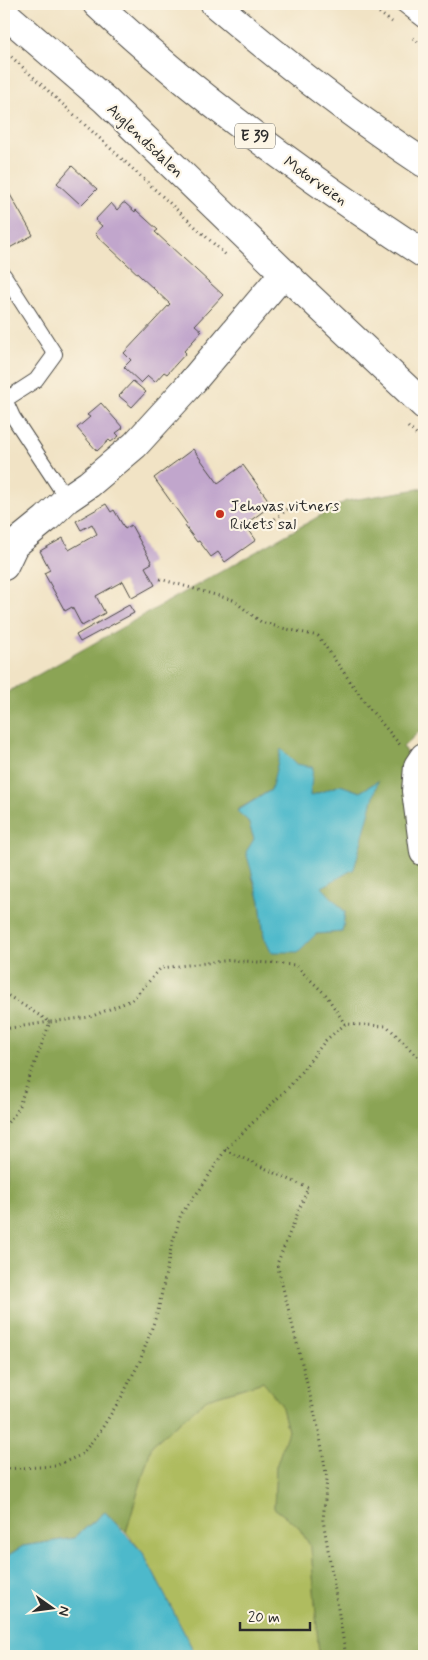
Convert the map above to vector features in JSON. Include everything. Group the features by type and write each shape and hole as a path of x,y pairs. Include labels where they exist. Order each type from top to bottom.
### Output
{"main road":[{"name":"Motorveien","path":"97,4 167,65 281,156 424,254"},
{"path":"215,4 267,48 332,98 424,163"},
{"name":"Auglendsdalen","path":"4,13 105,100 424,405"},
{"path":"4,566 14,545 67,499 90,484 135,445 187,388 284,273"},
{"path":"421,761 416,791 424,852"}],"lane":[{"path":"402,4 424,21"},
{"path":"4,275 55,354 36,380 4,398 12,417 67,499"}],"path":[{"path":"4,50 230,259"},
{"path":"404,422 424,442"},
{"path":"263,528 288,509"},
{"path":"160,579 233,600 261,622 318,636 369,708 421,761"},
{"path":"4,1029 90,1017 132,1000 161,968 232,960 295,965 326,995 345,1024"},
{"path":"4,993 50,1022"},
{"path":"4,1127 17,1111 50,1022"},
{"path":"4,1469 55,1466 81,1455 99,1433 122,1396 140,1361 158,1311 171,1248 181,1214 201,1188 225,1150 290,1086 326,1040 345,1024 387,1026 421,1060 424,1068"},
{"path":"225,1150 308,1188 277,1264 319,1432 327,1479 323,1520 346,1656"},
{"path":"424,1330 422,1370 424,1392"}],"green space":[{"path":"424,488 424,727 403,747 424,786 424,1656 319,1656 311,1547 297,1525 274,1508 276,1467 288,1431 281,1404 263,1382 207,1399 152,1445 126,1532 105,1512 74,1538 23,1546 4,1558 4,694 346,501","holes":["378,781 321,887 345,912 342,932 316,934 298,952 264,937 260,901 252,877 254,839 248,821 237,810 271,790 310,796 340,785 360,792"]},
{"path":"264,1382 281,1404 288,1431 276,1467 274,1508 297,1525 311,1547 319,1656 194,1656 191,1646 143,1553 126,1532 152,1445 207,1399"}],"water":[{"path":"281,749 296,764 313,767 310,796 340,785 360,792 378,781 354,869 322,887 345,912 342,932 316,934 298,952 271,952 264,937 260,901 246,852 254,839 248,821 237,811 271,790"},
{"path":"105,1512 143,1553 191,1646 194,1656 4,1656 4,1558 23,1546 74,1538"}],"building":[{"path":"72,166 97,189 81,205 57,183"},
{"path":"4,184 33,235 4,251"},
{"path":"111,203 117,210 125,203 135,212 136,210 158,230 155,232 223,295 195,325 202,331 184,351 186,353 167,374 164,372 155,382 148,376 141,383 124,367 131,360 124,353 170,304 95,234 102,226 95,220"},
{"path":"133,381 146,392 132,407 119,396"},
{"path":"101,403 123,428 116,433 119,436 111,442 109,440 97,451 77,428 90,417 87,415"},
{"name":"Jehovas vitners Rikets sal","path":"193,449 218,483 243,465 272,505 247,523 251,528 249,530 256,540 225,562 218,552 211,557 199,541 197,542 185,526 187,524 154,478"},
{"path":"106,504 111,512 114,510 125,529 131,525 152,563 145,567 155,585 132,598 123,581 96,596 105,613 82,626 72,607 65,611 44,573 50,570 40,551 63,538 69,550 97,534 92,524 81,530 76,521"},
{"path":"129,605 134,613 80,642 76,635"}],"place":[{"name":"Jehovas vitners Rikets sal","path":"220,514"}]}
